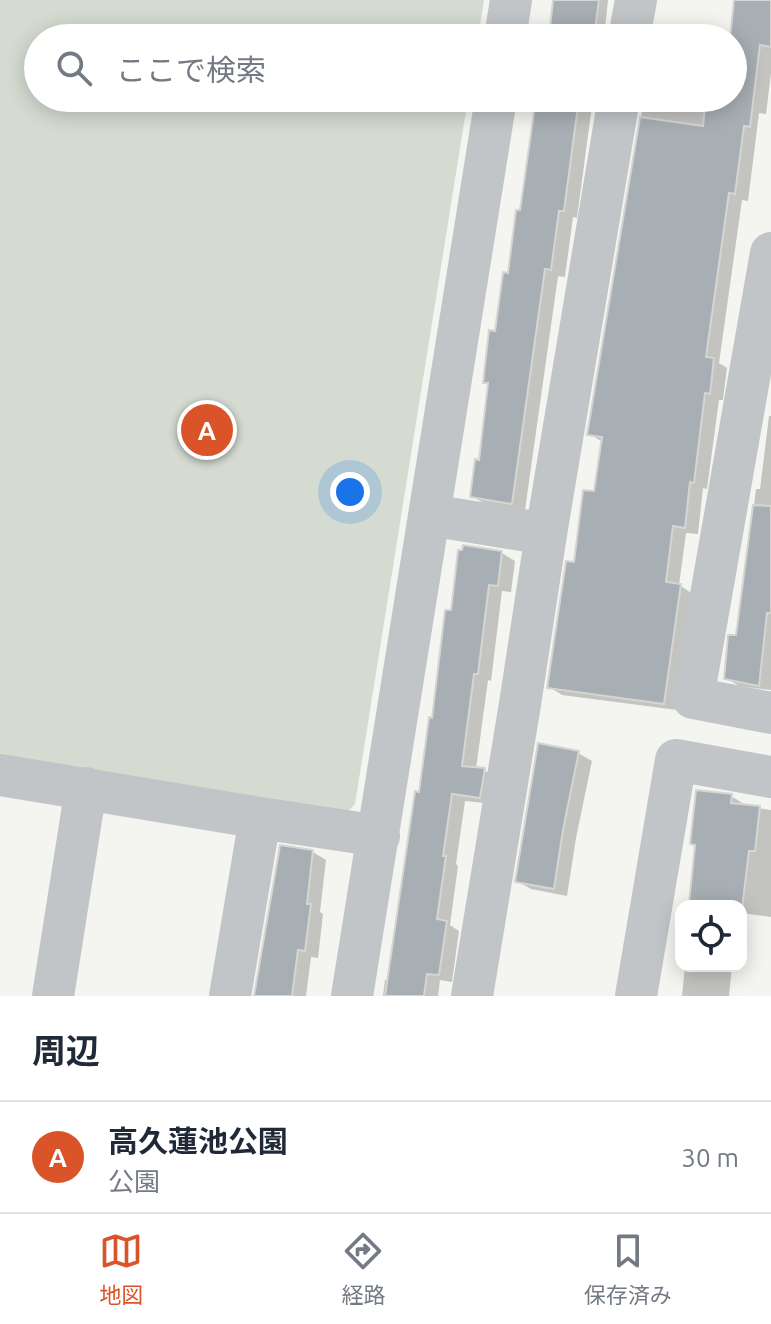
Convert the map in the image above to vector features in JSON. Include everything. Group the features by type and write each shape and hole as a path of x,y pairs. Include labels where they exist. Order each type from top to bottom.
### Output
{"street":[{"path":"507,24 511,0"},
{"path":"632,24 636,0"},
{"path":"352,996 494,112"},
{"path":"472,996 617,112"},
{"path":"771,253 693,698 771,713"},
{"path":"430,515 546,534"},
{"path":"636,996 676,760 771,777"},
{"path":"0,775 379,836"},
{"path":"53,996 86,788"},
{"path":"230,996 260,818"}],"shaded area":[{"path":"0,0 484,0 480,24 24,24 24,112 466,112 355,804 342,817 0,763"}],"building":[{"path":"553,0 599,0 596,24 550,24"},
{"path":"734,0 771,0 771,47 760,45 750,127 744,126 735,194 729,193 706,357 714,358 710,394 705,393 694,483 690,482 685,528 673,526 666,582 681,584 664,704 547,688 566,561 574,562 583,490 594,491 602,437 587,435 640,117 703,126 704,112 747,112 747,24 731,24"},
{"path":"534,112 577,112 564,211 559,211 551,270 545,269 512,504 470,497 475,459 479,460 488,383 483,383 489,330 495,331 503,272 508,273 516,210 520,210"},
{"path":"753,505 771,506 771,613 767,613 759,686 724,679 728,635 736,635"},
{"path":"463,545 502,551 498,586 489,585 462,766 485,768 480,798 452,794 437,919 447,921 439,975 427,974 424,996 385,996 415,791 419,792 429,717 432,718 445,610 451,610 458,550 462,550"},
{"path":"538,743 579,751 554,889 515,882"},
{"path":"696,790 732,794 731,803 760,806 755,851 749,851 743,900 689,900 695,845 690,844"},
{"path":"280,845 313,850 305,951 298,950 292,996 254,996"}],"place":[{"name":"高久蓮池公園","path":"207,430"}]}
